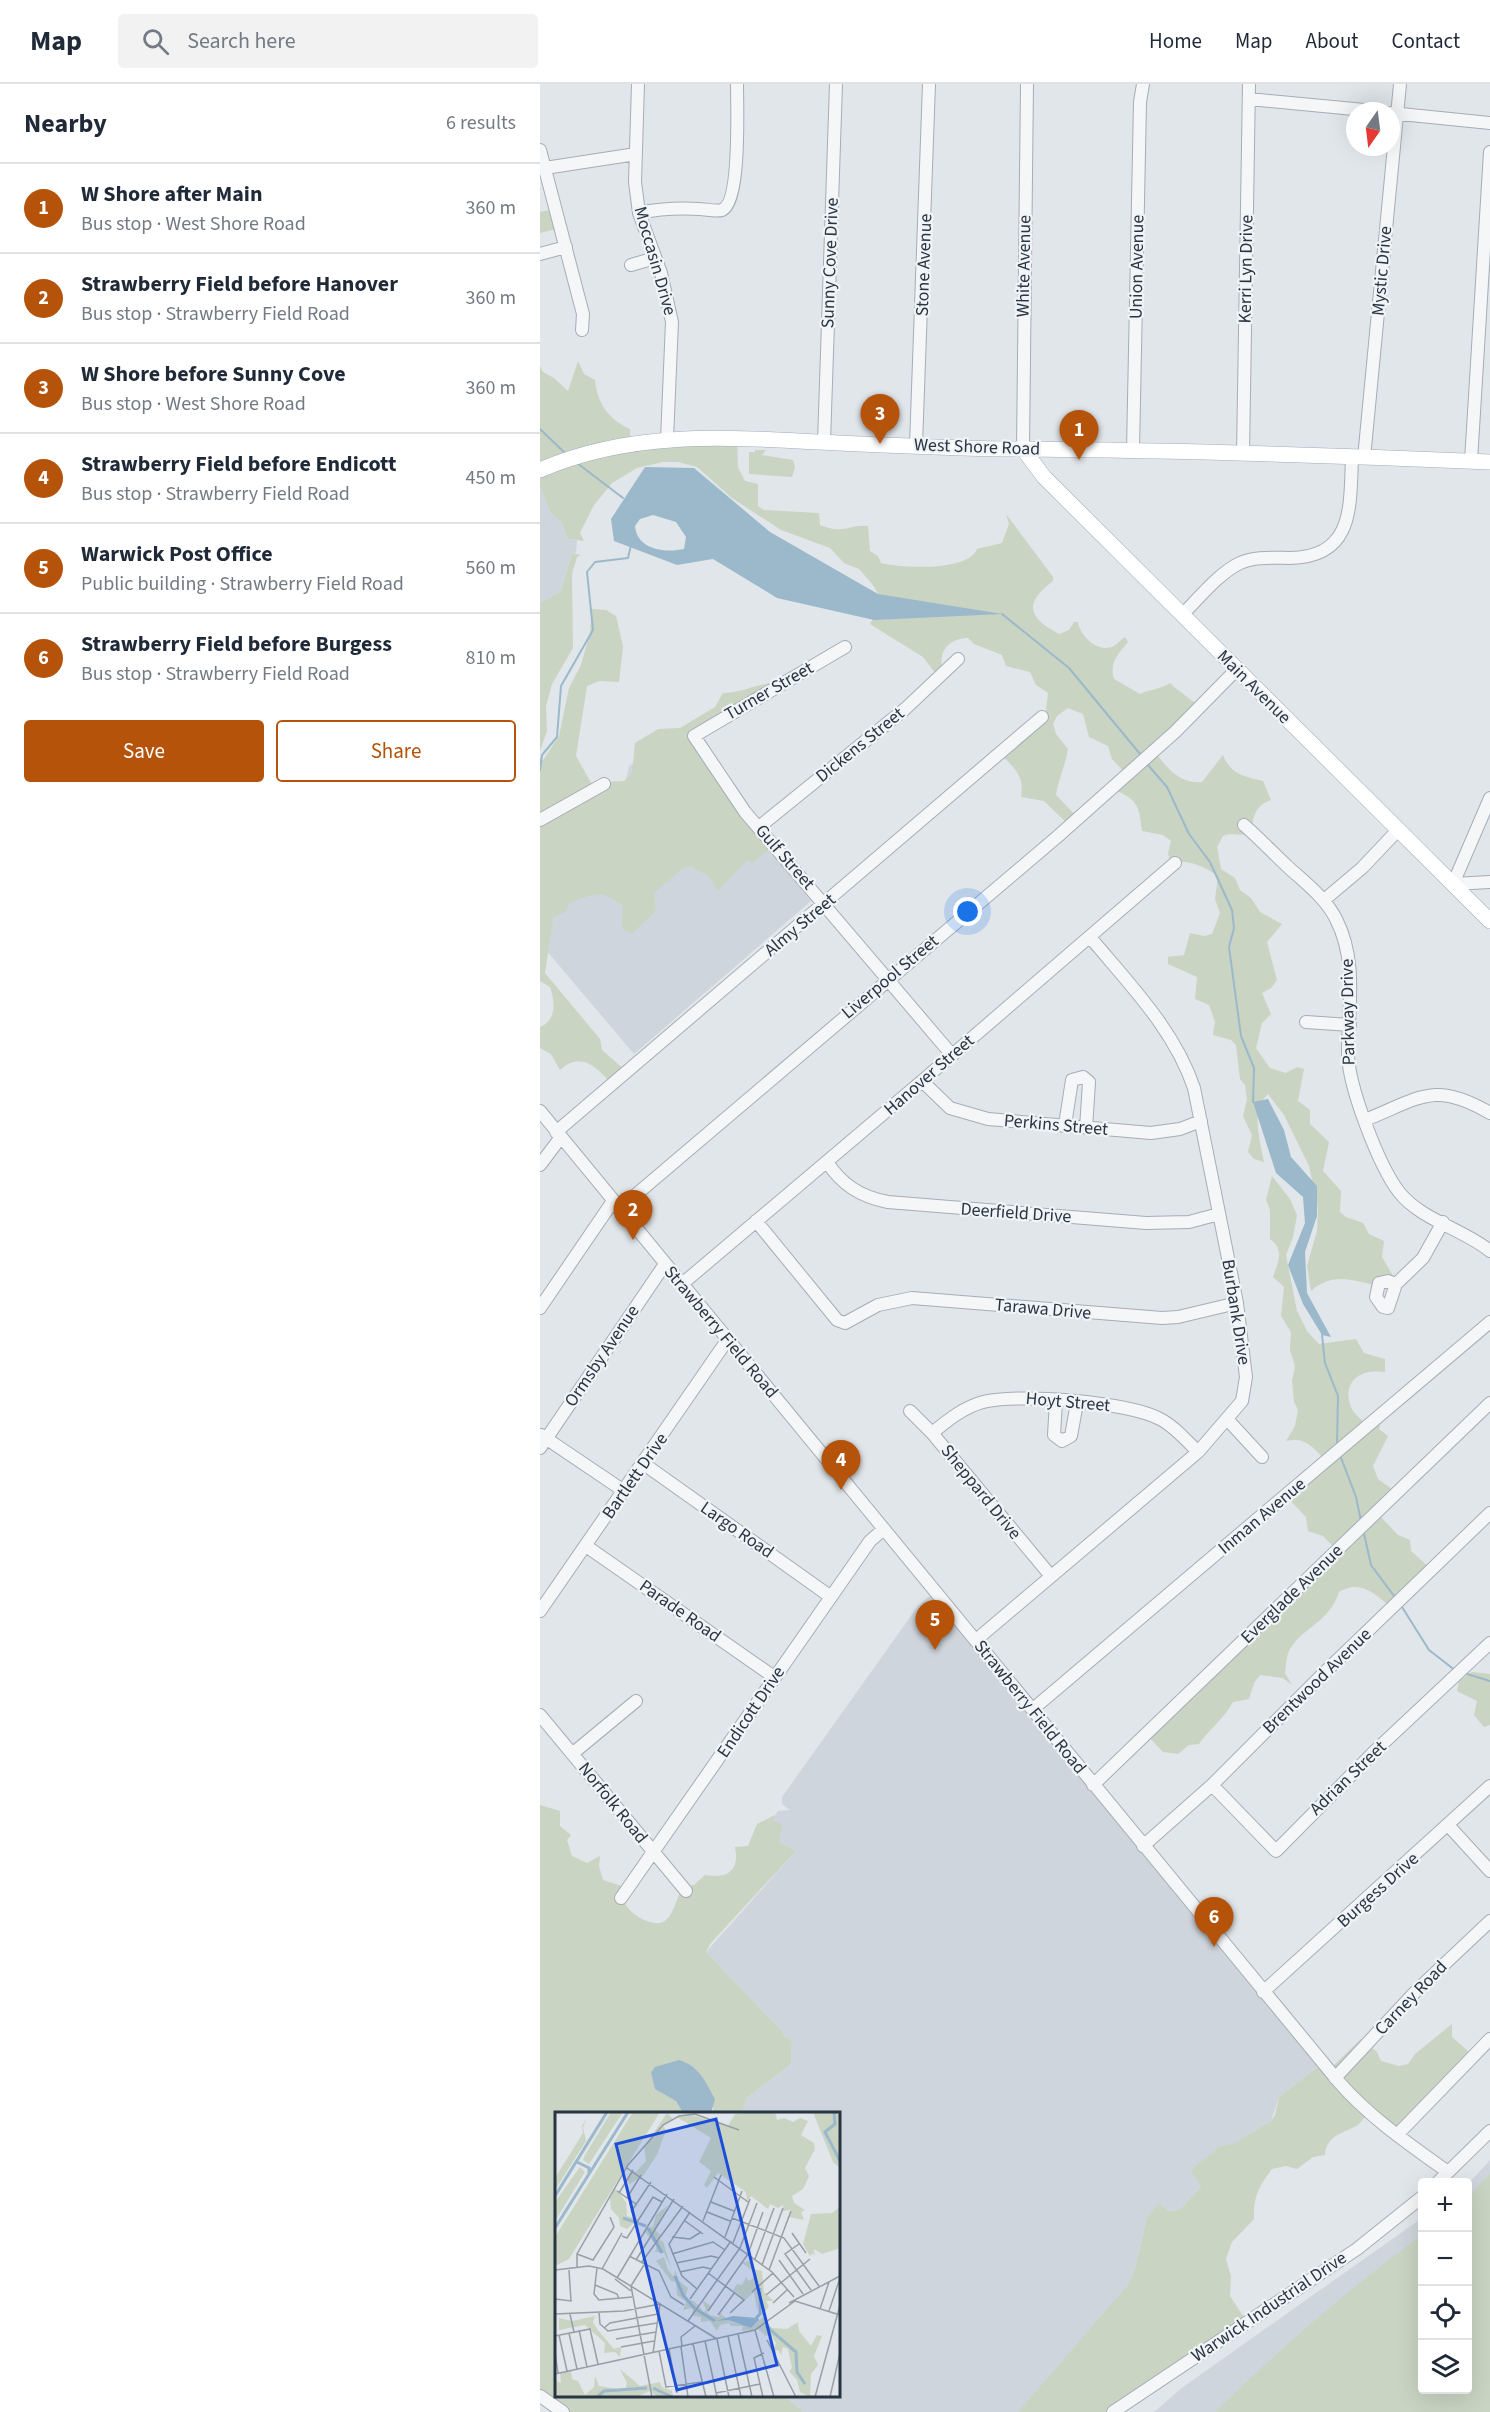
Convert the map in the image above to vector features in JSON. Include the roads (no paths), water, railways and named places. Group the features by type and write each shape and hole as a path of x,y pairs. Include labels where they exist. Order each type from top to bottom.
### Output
{"main road":[{"name":"West Shore Road","path":"540,470 569,459 667,439 723,438 1490,462"},
{"name":"Main Avenue","path":"1023,449 1044,477 1490,921"}],"street":[{"name":"Moccasin Drive","path":"638,84 636,154 639,213 655,258 672,322 667,439"},
{"path":"639,213 724,209 728,203 735,177 738,84"},
{"name":"Sunny Cove Drive","path":"824,442 836,84"},
{"name":"Stone Avenue","path":"916,445 929,84"},
{"name":"White Avenue","path":"1023,449 1027,84"},
{"name":"Union Avenue","path":"1133,450 1140,102 1143,84"},
{"name":"Kerri Lyn Drive","path":"1243,454 1249,84"},
{"name":"Mystic Drive","path":"1396,102 1400,84"},
{"path":"1249,99 1346,108"},
{"path":"1400,114 1490,123"},
{"path":"540,150 583,314 582,330"},
{"path":"1471,461 1490,152"},
{"path":"545,168 636,154"},
{"name":"Mystic Drive","path":"1182,615 1239,563 1260,558 1305,558 1320,554 1333,546 1340,538 1346,521 1358,458 1390,156"},
{"path":"540,254 566,247"},
{"path":"631,265 655,258"},
{"name":"Turner Street","path":"694,736 845,647"},
{"name":"Dickens Street","path":"759,827 905,708 958,659"},
{"name":"Liverpool Street","path":"540,1308 616,1205 1066,829 1183,725 1237,669"},
{"name":"Almy Street","path":"540,1165 558,1134 689,1016 825,904 1042,717"},
{"name":"Gulf Street","path":"694,736 731,794 952,1055"},
{"path":"540,820 604,784"},
{"path":"1490,799 1453,884 1490,882"},
{"name":"Parkway Drive","path":"1244,825 1324,900 1337,921 1350,962 1348,1054 1351,1085 1396,1188 1414,1206 1476,1239 1490,1251"},
{"path":"1324,900 1362,868 1398,830"},
{"name":"Hanover Street","path":"682,1284 1175,863"},
{"name":"Burbank Drive","path":"976,1640 1198,1452 1242,1401 1246,1377 1237,1303 1191,1081 1172,1040 1090,937"},
{"path":"1306,1022 1350,1025"},
{"path":"1065,1125 1072,1080 1083,1077 1089,1082 1086,1128"},
{"name":"Perkins Street","path":"922,1081 940,1100 962,1113 997,1120 1161,1133 1201,1121"},
{"path":"1365,1120 1436,1093 1460,1098 1490,1113"},
{"name":"Strawberry Field Road","path":"540,1112 1335,2078 1359,2103 1397,2135 1448,2172"},
{"name":"Deerfield Drive","path":"827,1162 838,1177 859,1194 888,1202 1146,1224 1189,1222 1219,1214"},
{"name":"Tarawa Drive","path":"756,1221 837,1320 845,1323 878,1305 912,1298 1162,1317 1178,1317 1237,1303"},
{"path":"1396,1284 1423,1258 1443,1222"},
{"name":"Ormsby Avenue","path":"542,1440 665,1264"},
{"name":"Inman Avenue","path":"1033,1709 1490,1322"},
{"name":"Bartlett Drive","path":"540,1611 644,1464 728,1339"},
{"name":"Hoyt Street","path":"932,1433 960,1412 982,1403 1007,1398 1056,1401 1123,1407 1149,1414 1166,1422 1198,1452"},
{"path":"1056,1401 1054,1435 1062,1441 1071,1436 1077,1403"},
{"name":"Everglade Avenue","path":"1093,1785 1490,1403"},
{"name":"Sheppard Drive","path":"910,1411 932,1433 1050,1575"},
{"path":"1227,1419 1262,1457"},
{"path":"542,1440 624,1491"},
{"name":"Largo Road","path":"644,1464 831,1597"},
{"name":"Brentwood Avenue","path":"1143,1846 1212,1785 1490,1513"},
{"name":"Endicott Drive","path":"621,1898 654,1854 870,1541 884,1529"},
{"name":"Parade Road","path":"586,1546 774,1677"},
{"name":"Adrian Street","path":"1212,1785 1275,1851 1490,1643"},
{"path":"572,1754 636,1701"},
{"name":"Norfolk Road","path":"540,1715 686,1891"},
{"name":"Burgess Drive","path":"1263,1992 1490,1786"},
{"path":"1448,1825 1490,1871"},
{"name":"Carney Road","path":"1335,2078 1416,1992 1490,1921"},
{"path":"1397,2135 1490,2039"},
{"path":"1442,2178 1490,2131"},
{"name":"Warwick Industrial Drive","path":"1113,2412 1357,2248 1418,2200"},
{"path":"540,2396 563,2412"}],"water":[{"path":"645,467 694,468 770,532 878,594 1002,614 874,620 777,598 713,559 677,565 614,541 611,519","holes":["653,515 676,522 686,537 684,549 661,550 646,545 637,534 635,526 640,519"]},
{"path":"1268,1099 1284,1130 1291,1157 1317,1186 1317,1216 1305,1252 1307,1293 1331,1337 1322,1335 1303,1304 1288,1265 1305,1223 1303,1197 1276,1173 1253,1102"},
{"path":"679,2060 692,2066 704,2080 715,2099 711,2112 682,2112 676,2101 655,2089 651,2073 655,2067"}],"waterway":[{"path":"540,429 566,454"},
{"path":"577,463 623,498"},
{"path":"540,770 542,755 557,737 561,686 593,630 587,572 595,562 628,558 631,545"},
{"path":"1002,614 1069,668 1140,754"},
{"path":"1148,765 1167,787 1189,834 1210,862 1232,910 1234,928 1229,947 1241,1036 1254,1068 1253,1102"},
{"path":"1322,1335 1325,1363 1338,1396 1337,1444"},
{"path":"1340,1455 1356,1497 1361,1521"},
{"path":"1363,1529 1371,1565 1394,1596"},
{"path":"1402,1607 1429,1650 1456,1671"},
{"path":"1464,1673 1490,1681"}],"place":[{"name":"W Shore before Sunny Cove","path":"880,444"},
{"name":"W Shore after Main","path":"1079,460"},
{"name":"Strawberry Field before Hanover","path":"633,1240"},
{"name":"Strawberry Field before Endicott","path":"841,1490"},
{"name":"Warwick Post Office","path":"935,1650"},
{"name":"Strawberry Field before Burgess","path":"1214,1947"}]}
